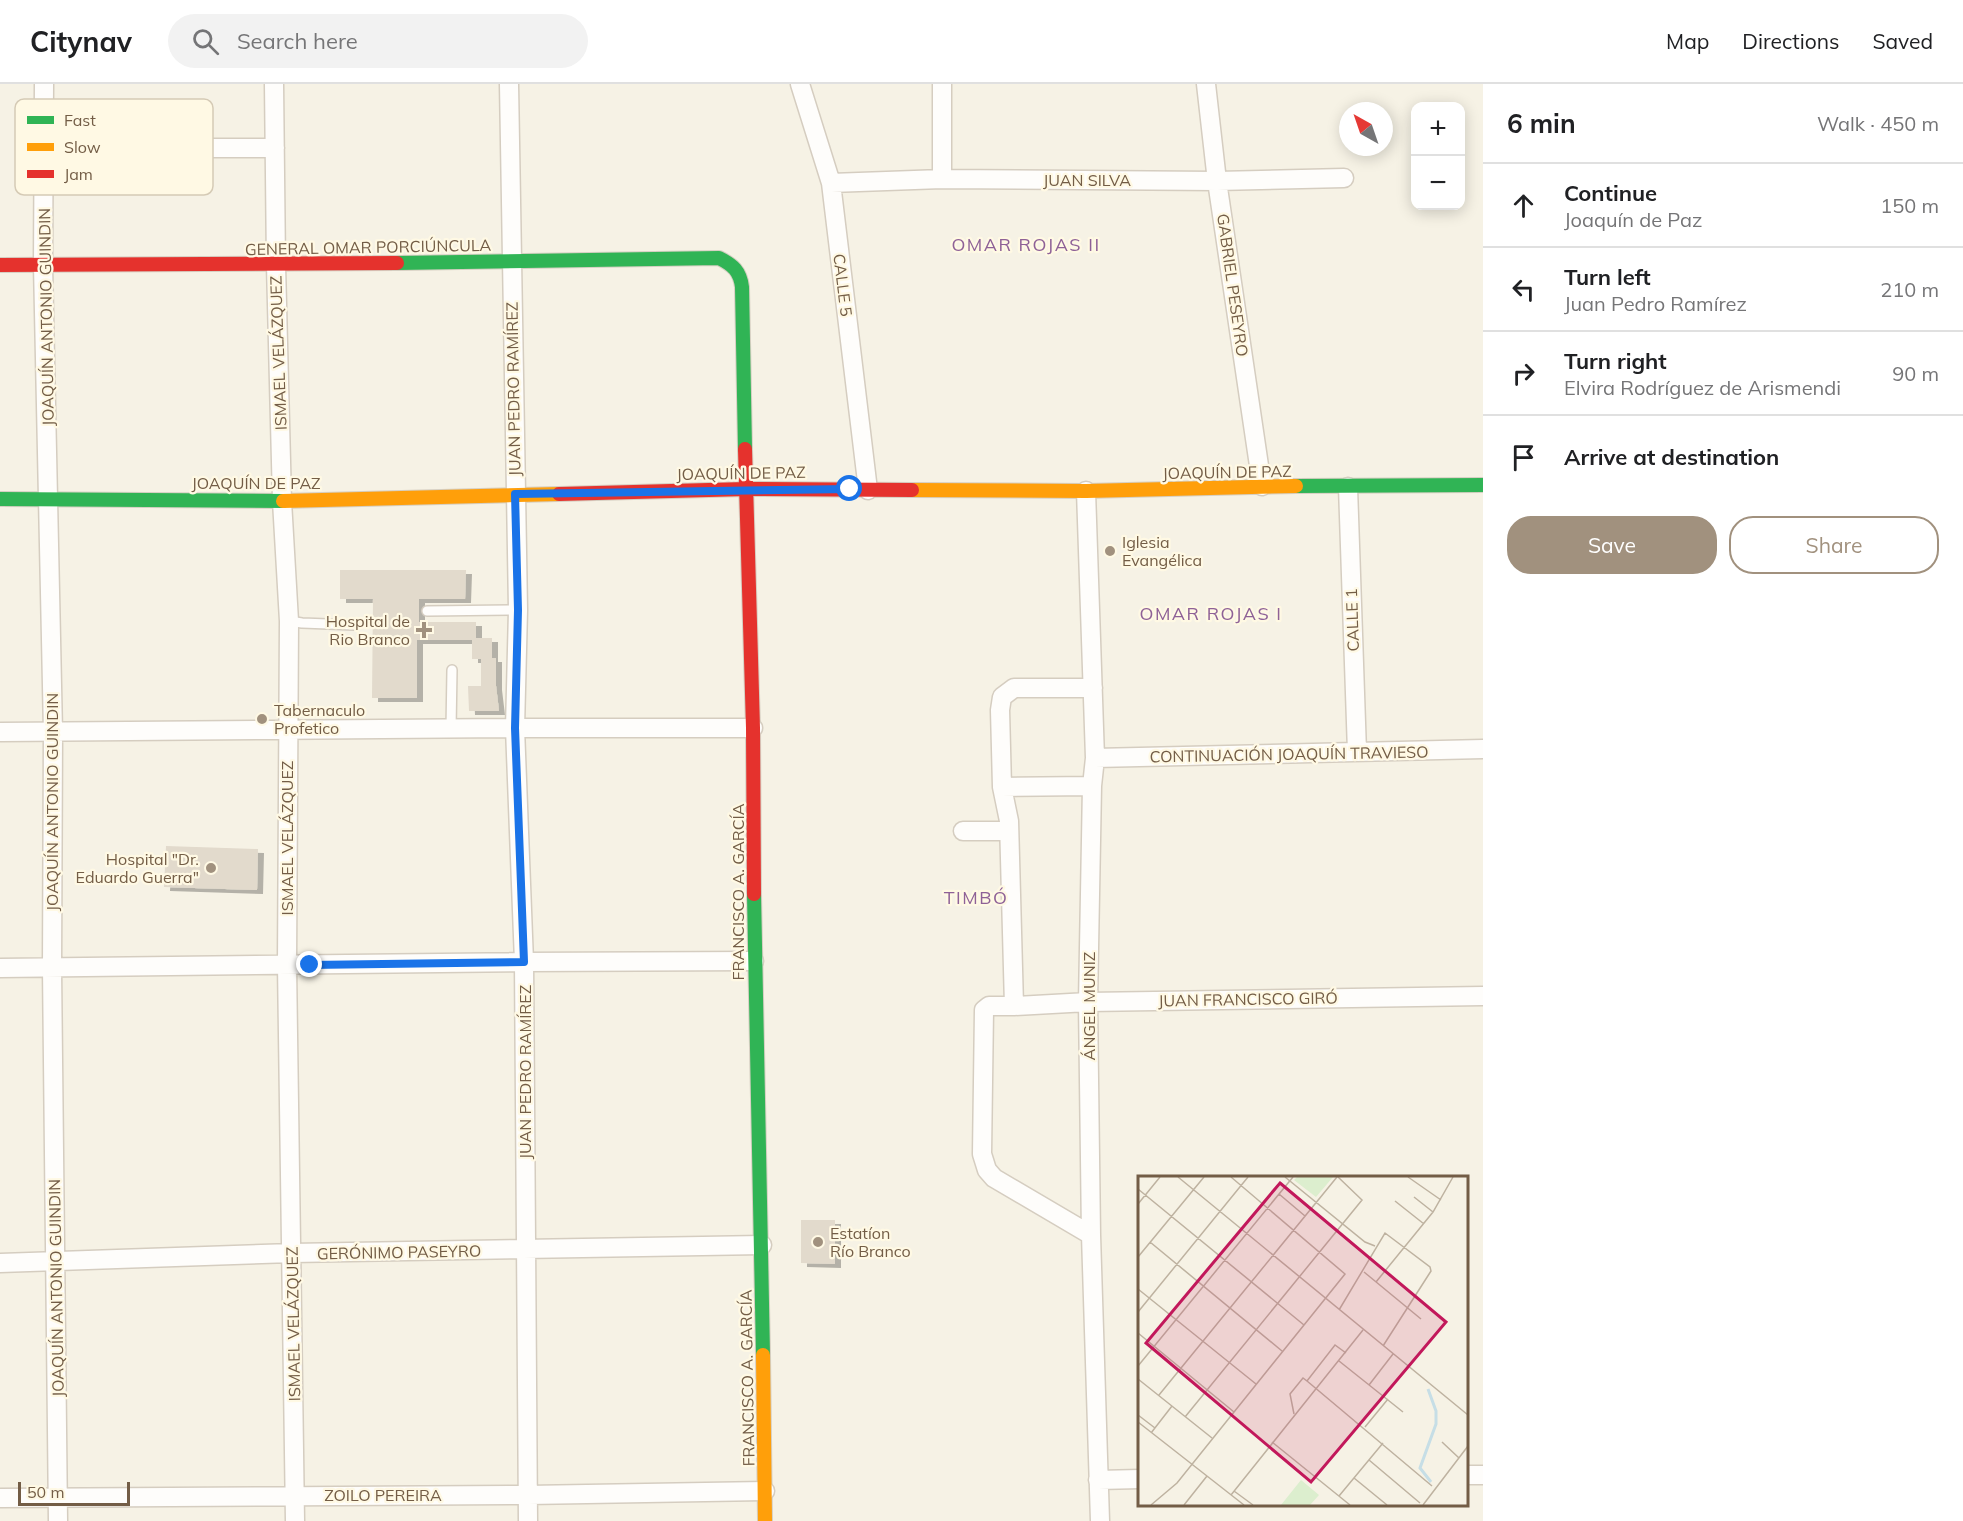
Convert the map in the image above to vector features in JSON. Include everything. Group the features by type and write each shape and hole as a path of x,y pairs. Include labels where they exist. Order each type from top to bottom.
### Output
{"street":[{"name":"JOAQUÍN ANTONIO GUINDIN","path":"44,84 44,99"},
{"name":"ISMAEL VELÁZQUEZ","path":"274,84 282,501 289,621 287,965 295,1521"},
{"name":"JUAN PEDRO RAMÍREZ","path":"509,84 518,610 515,728 524,962 528,1521"},
{"name":"CALLE 5","path":"800,84 831,183 868,490"},
{"path":"942,84 942,179"},
{"name":"GABRIEL PESEYRO","path":"1206,84 1217,181 1262,486"},
{"path":"213,148 275,148"},
{"name":"JUAN SILVA","path":"831,183 942,179 1217,181 1344,178"},
{"name":"JOAQUÍN ANTONIO GUINDIN","path":"44,195 43,265 53,732 52,968 58,1521"},
{"name":"GENERAL OMAR PORCIÚNCULA","path":"0,265 276,265 719,258 734,265"},
{"name":"FRANCISCO A. GARCÍA","path":"734,265 741,276 742,287 753,728 754,961 762,1245 765,1521"},
{"name":"JOAQUÍN DE PAZ","path":"0,499 282,501 746,489 1086,491 1262,486 1348,488 1483,485"},
{"name":"CALLE 1","path":"1348,488 1357,752"},
{"name":"ÁNGEL MUNIZ","path":"1086,491 1095,758 1092,786 1088,1002 1091,1235 1100,1521"},
{"path":"1014,1006 1009,831 1002,787 1000,710 1002,697 1014,688 1093,688"},
{"path":"0,732 753,728"},
{"name":"CONTINUACIÓN JOAQUÍN TRAVIESO","path":"1095,758 1483,749"},
{"path":"1002,787 1092,786"},
{"path":"963,831 1009,831"},
{"path":"0,968 754,961"},
{"name":"JUAN FRANCISCO GIRÓ","path":"1091,1235 994,1178 987,1170 982,1154 984,1010 989,1006 1088,1002 1483,996"},
{"name":"GERÓNIMO PASEYRO","path":"0,1263 292,1253 762,1245"},
{"path":"1098,1480 1138,1479"},
{"name":"ZOILO PEREIRA","path":"0,1498 528,1495 765,1491"}],"lane":[{"path":"427,611 518,610"},
{"path":"289,621 354,625"},
{"path":"451,729 452,670"}],"building":[{"name":"Hospital de Rio Branco","path":"340,570 466,570 465,599 419,599 419,622 476,622 476,638 492,638 492,658 496,658 499,711 469,711 468,686 481,686 481,659 472,659 472,640 417,640 417,698 372,698 373,599 340,599"},
{"name":"Hospital \"Dr. Eduardo Guerra\"","path":"166,846 258,849 257,890 164,887"},
{"name":"Estatíon Río Branco","path":"801,1220 835,1220 835,1264 801,1263"}],"traffic: fast":[{"path":"397,263 719,258 738,273 742,287 745,449"},
{"path":"1296,486 1483,485"},
{"path":"0,499 283,501"},
{"path":"754,894 763,1355"}],"traffic: slow":[{"path":"912,490 1086,491 1296,486"},
{"path":"283,501 559,494"},
{"path":"763,1355 765,1521"}],"traffic: jam":[{"path":"0,265 397,263"},
{"path":"745,449 753,728 754,894"},
{"path":"559,494 746,489 912,490"}],"place":[{"name":"Iglesia Evangélica","path":"1110,551"},
{"name":"Hospital de Rio Branco","path":"424,630"},
{"name":"Tabernaculo Profetico","path":"262,719"},
{"name":"Hospital \"Dr. Eduardo Guerra\"","path":"211,868"},
{"name":"Estatíon Río Branco","path":"818,1242"}],"district":[{"name":"OMAR ROJAS II","path":"1026,245"},
{"name":"OMAR ROJAS I","path":"1211,614"},
{"name":"TIMBÓ","path":"976,898"}],"route":[{"path":"310,965 524,962 515,728 518,610 515,494 850,489"}]}
